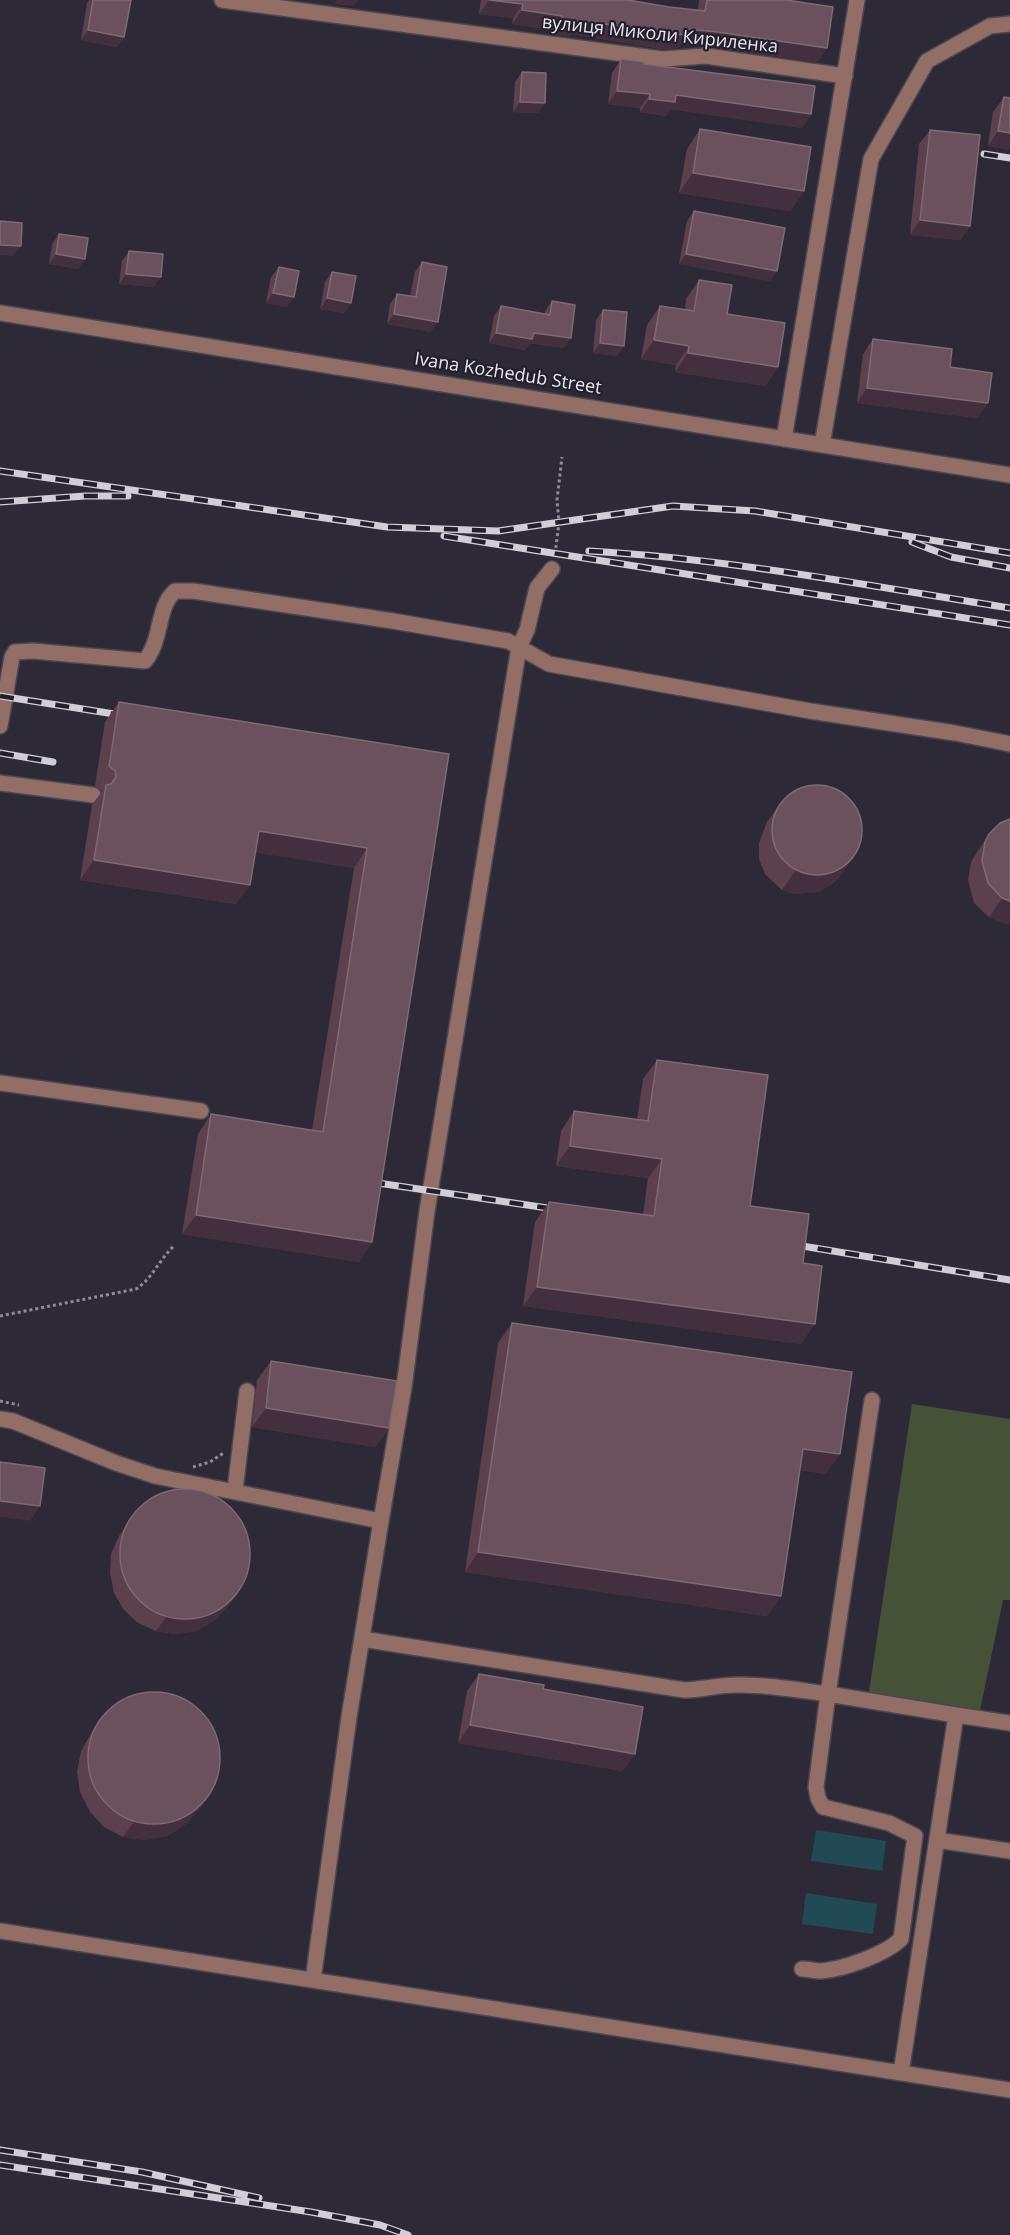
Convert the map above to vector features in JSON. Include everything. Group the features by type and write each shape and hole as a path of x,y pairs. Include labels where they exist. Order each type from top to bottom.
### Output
{"street":[{"name":"вулиця Миколи Кириленка","path":"222,0 662,59 706,56 845,76"},
{"path":"784,439 857,0"},
{"path":"822,445 871,159 927,62 990,26 1010,24"},
{"name":"Ivana Kozhedub Street","path":"0,313 1010,475"},
{"path":"313,1980 349,1717 404,1388 427,1211 519,647 527,630 537,588 552,570"},
{"path":"0,726 4,696 15,652 33,651 144,661 153,650 167,598 175,591 193,591 508,641 549,664 1010,744"},
{"path":"0,783 93,795"},
{"path":"0,1083 201,1111"},
{"path":"235,1490 247,1392"},
{"path":"802,1969 821,1971 854,1963 893,1947 901,1939 915,1836 889,1823 823,1807 816,1787 872,1400"},
{"path":"0,1419 13,1421 116,1463 155,1476 235,1490 381,1521"},
{"path":"362,1639 684,1690 751,1685 828,1694 1010,1724"},
{"path":"901,2073 956,1715"},
{"path":"937,1840 1010,1851"},
{"path":"0,1931 1010,2090"}],"path":[{"path":"552,570 559,523 557,500 562,457"},
{"path":"0,1316 136,1289 145,1283 166,1252 175,1245"},
{"path":"0,1401 14,1402 24,1407"},
{"path":"187,1466 196,1467 210,1462 242,1440"}],"green space":[{"path":"912,1404 1010,1419 1010,1600 1003,1600 980,1710 869,1692"}],"water":[{"path":"816,1830 886,1841 882,1871 811,1861"},
{"path":"806,1893 877,1904 873,1934 802,1924"}],"building":[{"path":"93,0 131,0 124,37 88,30"},
{"path":"489,0 628,0 705,11 707,0 786,0 833,7 827,48 717,32 688,29 688,34 672,35 580,20 580,22 561,20 562,16 522,10 523,4"},
{"path":"621,59 815,86 811,114 676,95 675,102 649,99 650,94 617,91"},
{"path":"522,72 546,73 545,103 520,102"},
{"path":"1004,97 1010,98 1010,133 998,131"},
{"path":"700,129 811,147 804,191 693,173"},
{"path":"930,130 980,135 970,226 920,220"},
{"path":"694,211 785,228 777,271 686,254"},
{"path":"0,221 22,223 21,246 0,245"},
{"path":"59,234 88,238 85,259 56,254"},
{"path":"129,251 163,254 161,277 126,274"},
{"path":"422,262 447,267 438,322 394,314 397,294 416,297"},
{"path":"279,267 299,271 294,297 273,293"},
{"path":"332,272 356,276 351,303 327,298"},
{"path":"699,280 732,285 727,314 785,323 778,367 688,353 689,346 654,340 660,306 694,311"},
{"path":"552,301 575,305 571,338 534,333 532,339 496,333 501,306 550,315"},
{"path":"603,310 627,312 624,346 600,343"},
{"path":"873,339 952,349 950,367 992,373 988,403 867,388"},
{"path":"119,702 449,754 372,1242 196,1215 211,1114 323,1132 367,848 259,831 250,885 94,860 106,785 111,784 116,777 115,771 109,766"},
{"path":"817,785 834,789 849,798 858,813 862,830 858,847 849,862 834,871 817,875 800,871 785,862 776,847 772,830 776,813 785,798 800,789"},
{"path":"1010,819 1010,901 1002,898 988,883 982,861 985,842 989,834 1000,823"},
{"path":"657,1060 768,1075 750,1206 809,1214 803,1263 822,1266 815,1324 537,1287 549,1202 654,1216 662,1159 570,1146 574,1111 648,1121"},
{"path":"512,1323 852,1372 840,1454 803,1449 781,1596 478,1552"},
{"path":"271,1361 397,1381 389,1428 266,1408"},
{"path":"0,1462 45,1468 40,1506 0,1501"},
{"path":"185,1489 210,1494 231,1508 245,1529 250,1554 245,1579 231,1600 210,1614 185,1619 160,1614 139,1600 125,1579 120,1554 125,1529 139,1508 160,1494"},
{"path":"479,1674 544,1685 543,1689 643,1707 635,1754 470,1725"},
{"path":"154,1692 179,1697 201,1711 215,1733 220,1758 215,1783 201,1805 179,1819 154,1824 129,1819 107,1805 93,1783 88,1758 93,1733 107,1711 129,1697"}],"railway":[{"path":"984,154 1010,158"},
{"path":"0,471 387,527 498,531 673,506 755,511 1010,553"},
{"path":"0,502 85,496 128,496"},
{"path":"444,536 1010,625"},
{"path":"912,542 951,557 1010,568"},
{"path":"589,551 748,567 1010,608"},
{"path":"0,696 127,716"},
{"path":"0,753 53,762"},
{"path":"371,1182 561,1210"},
{"path":"790,1244 1010,1280"},
{"path":"0,2150 142,2172 259,2198"},
{"path":"0,2165 311,2212 380,2225 408,2235"}]}
